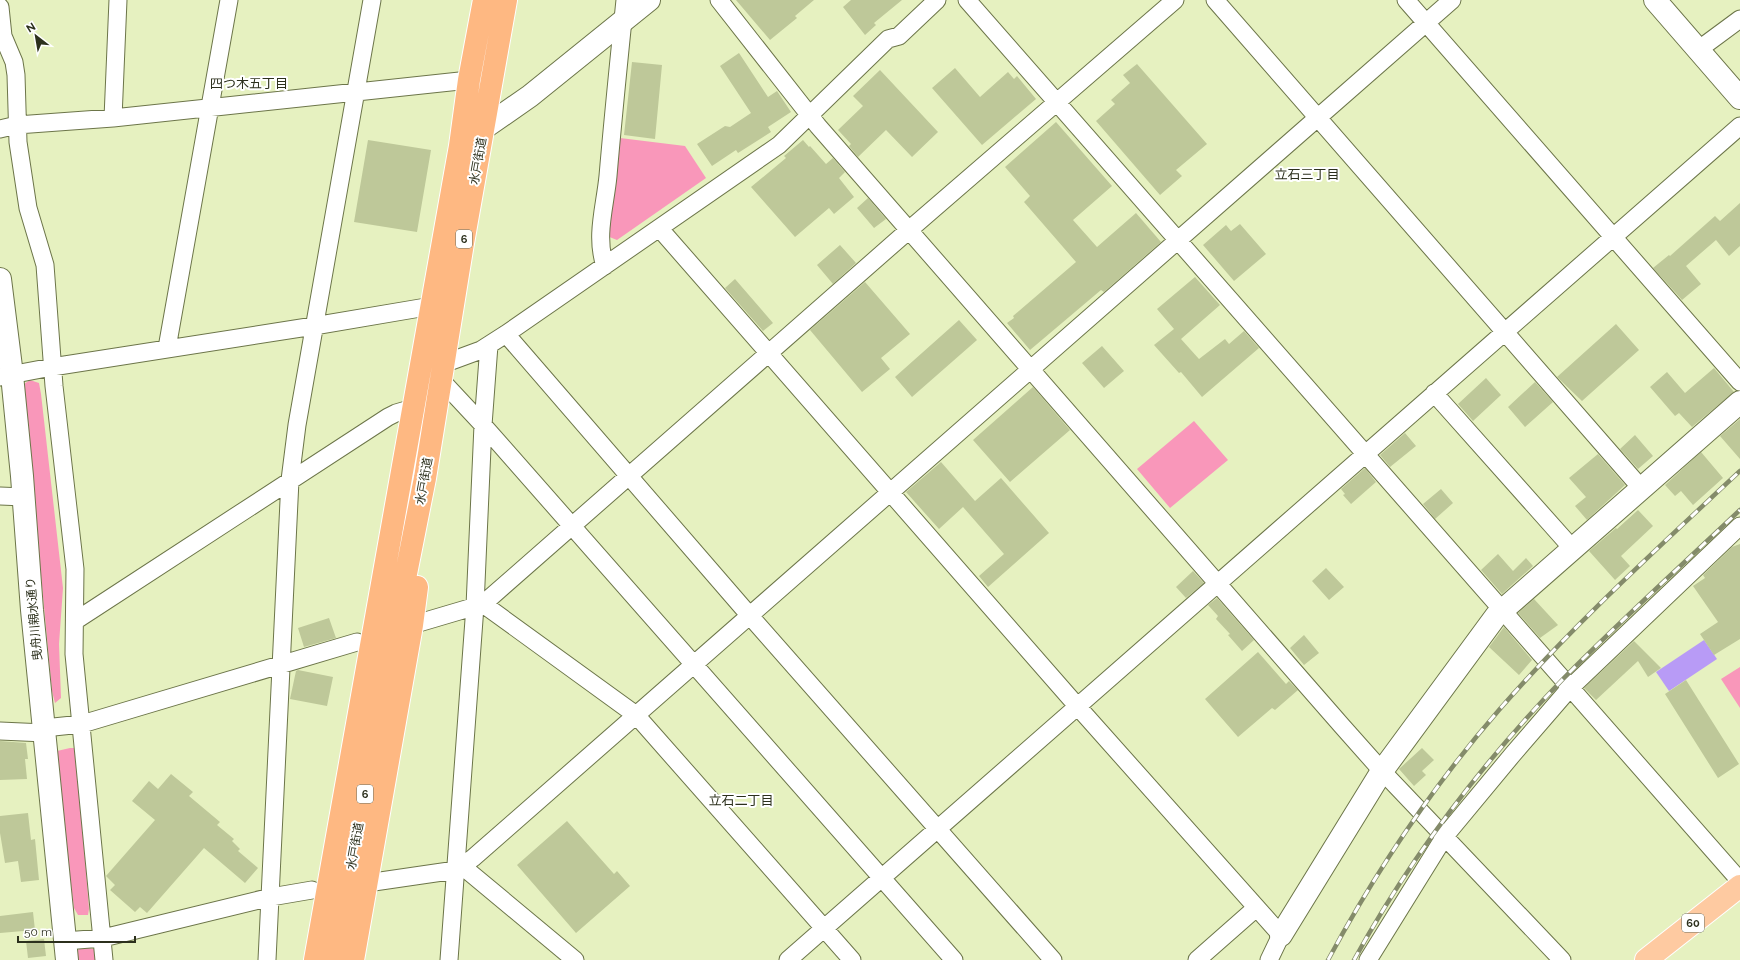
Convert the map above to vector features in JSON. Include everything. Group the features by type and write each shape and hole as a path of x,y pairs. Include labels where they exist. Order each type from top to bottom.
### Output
{"highway":[{"name":"水戸街道","path":"315,960 379,543 400,477 432,306 460,146 469,80 484,0"},
{"name":"水戸街道","path":"334,960 404,627 422,550 426,478 442,372 506,0"},
{"path":"469,80 488,103"},
{"path":"460,146 484,128 466,102"},
{"path":"353,960 367,883 404,627"},
{"path":"300,960 312,890 365,637"}],"main road":[{"name":"60","path":"1646,960 1740,886"}],"street":[{"path":"113,118 118,0"},
{"path":"167,348 229,0"},
{"path":"267,960 290,480 297,425 372,0"},
{"path":"484,128 530,96 624,11 649,0"},
{"path":"719,0 810,115 908,230 1219,583 1382,771 1446,836 1562,960"},
{"path":"938,0 899,36 888,39 779,145 660,229 506,334 442,372 484,425 954,960"},
{"path":"967,0 1365,456 1740,881"},
{"path":"404,627 479,605 572,526 908,230 1175,0"},
{"path":"1215,0 1641,488"},
{"path":"1406,0 1740,382"},
{"path":"367,883 459,868 750,616 1452,0"},
{"path":"1654,0 1740,98"},
{"path":"0,7 3,36 14,62 16,75 18,142 28,208 45,265 52,367 75,569 74,654 104,960"},
{"path":"605,266 601,253 600,239 607,185 624,11"},
{"path":"1698,50 1740,19"},
{"path":"0,128 18,125 113,118 210,106 356,93 469,80"},
{"path":"788,960 1365,456 1434,393 1506,333 1614,239 1740,126"},
{"path":"660,229 1078,707 1281,935"},
{"name":"曳舟川親水通り","path":"0,279 6,376 24,497 32,610 66,951"},
{"path":"6,376 167,348 314,326 432,306"},
{"path":"506,334 750,616 1053,960"},
{"path":"449,960 459,868 479,605 484,425 489,345"},
{"path":"1434,393 1572,548"},
{"path":"1269,960 1281,935 1382,771 1496,616 1740,402"},
{"path":"75,621 290,480 396,413 413,408"},
{"path":"0,496 24,497"},
{"path":"1368,960 1446,836 1512,754 1570,688 1740,526"},
{"path":"479,605 636,715 852,960"},
{"path":"0,731 45,731 82,724 282,664 365,637"},
{"path":"459,868 575,960"},
{"path":"66,951 103,938 271,897 312,890"},
{"path":"1197,960 1256,908"}],"shaded area":[{"path":"620,138 685,146 706,178 617,240 607,236"},
{"path":"30,380 39,383 41,394 63,588 59,644 61,698 55,703 52,691 24,396 24,384"},
{"path":"1194,421 1228,460 1170,508 1137,469"},
{"path":"1704,640 1717,659 1669,691 1656,672"},
{"path":"1740,667 1740,708 1721,679"},
{"path":"75,748 77,754 89,909 88,915 78,915 74,908 55,758 57,751"},
{"path":"82,947 94,949 97,960 78,960 78,950"}],"building":[{"path":"736,0 814,0 795,16 797,18 770,40"},
{"path":"851,0 902,0 874,23 876,25 865,35 843,7"},
{"path":"739,53 768,97 777,91 791,112 768,127 771,132 738,153 736,150 712,166 697,144 725,126 730,127 751,113 720,66"},
{"path":"632,62 662,65 655,139 624,135"},
{"path":"1137,64 1207,144 1176,170 1182,176 1160,195 1096,121 1115,104 1111,100 1130,83 1123,75"},
{"path":"955,68 980,97 1008,72 1014,79 1017,76 1036,99 982,145 932,88"},
{"path":"880,70 938,132 912,157 886,130 858,157 849,146 851,144 838,130 863,106 853,96"},
{"path":"1056,122 1112,186 1073,220 1097,247 1136,213 1161,242 1104,292 1101,290 1030,350 1007,323 1014,318 1013,316 1076,262 1024,202 1030,196 1005,167"},
{"path":"368,140 431,150 417,232 354,222"},
{"path":"803,140 826,164 833,158 845,172 839,178 854,197 834,214 829,208 795,237 751,187 786,158 784,156"},
{"path":"868,198 886,219 874,228 857,208"},
{"path":"1740,203 1740,246 1729,256 1716,240 1686,266 1701,284 1682,300 1653,268 1669,255 1670,256 1715,216 1720,221"},
{"path":"1240,224 1266,254 1234,281 1203,245 1226,225 1231,231"},
{"path":"840,245 856,263 833,284 817,265"},
{"path":"1195,277 1220,305 1181,339 1199,359 1225,339 1229,344 1244,331 1259,348 1202,397 1181,372 1179,373 1154,345 1174,329 1157,309"},
{"path":"735,279 773,323 763,331 725,288"},
{"path":"865,282 910,334 881,358 890,369 862,392 810,330"},
{"path":"959,320 977,340 912,397 895,377"},
{"path":"1616,324 1639,350 1582,401 1557,377"},
{"path":"1102,346 1124,371 1104,388 1082,363"},
{"path":"1714,368 1734,392 1692,427 1679,413 1675,416 1650,387 1667,372 1685,393"},
{"path":"1486,378 1501,395 1473,421 1458,404"},
{"path":"1535,382 1553,402 1525,427 1508,407"},
{"path":"1033,387 1070,430 1010,482 973,440"},
{"path":"1740,419 1740,459 1720,436"},
{"path":"1405,433 1416,446 1390,467 1380,455"},
{"path":"1635,435 1653,456 1638,469 1620,449"},
{"path":"1701,452 1723,478 1693,505 1681,491 1675,496 1665,485"},
{"path":"1598,454 1625,485 1587,520 1575,506 1586,497 1569,478"},
{"path":"941,462 975,501 1001,478 1049,533 988,587 979,576 1004,554 963,507 939,529 906,492"},
{"path":"1365,468 1376,482 1351,504 1343,495 1345,494 1341,489"},
{"path":"1441,489 1453,503 1435,519 1423,504"},
{"path":"1638,510 1653,526 1621,556 1630,566 1615,580 1589,551"},
{"path":"1740,544 1740,639 1714,655 1700,634 1718,622 1693,586 1705,578 1703,575 1732,547"},
{"path":"1498,554 1513,571 1526,558 1533,566 1502,594 1481,570"},
{"path":"1326,568 1344,587 1329,600 1312,581"},
{"path":"1193,571 1204,583 1186,598 1176,587"},
{"path":"1217,598 1254,640 1242,651 1228,635 1230,634 1216,619 1218,616 1208,605"},
{"path":"1534,599 1558,625 1540,638 1518,613"},
{"path":"329,618 336,638 304,647 298,628"},
{"path":"1504,627 1532,660 1519,675 1489,647"},
{"path":"1304,635 1319,653 1304,665 1290,648"},
{"path":"1634,641 1661,668 1648,677 1638,661 1596,700 1584,688"},
{"path":"1258,652 1286,684 1289,681 1298,690 1275,710 1272,708 1238,737 1205,699"},
{"path":"298,670 333,677 327,706 290,699 296,671"},
{"path":"1686,680 1739,764 1718,778 1665,694"},
{"path":"0,741 26,743 28,759 25,759 27,779 0,780"},
{"path":"1422,748 1434,760 1422,771 1426,775 1414,786 1399,769"},
{"path":"171,774 193,792 189,796 220,822 217,825 234,839 232,841 240,849 238,851 258,868 245,883 204,848 147,913 140,907 135,912 110,890 115,885 106,876 155,820 132,801 149,781 158,789"},
{"path":"28,813 31,840 35,839 39,880 21,882 18,861 5,863 0,833 0,816"},
{"path":"567,821 614,874 617,871 630,886 576,933 517,865"},
{"path":"33,912 35,930 0,933 0,916"},
{"path":"44,939 46,956 28,958 26,941"}],"railway":[{"path":"1328,960 1366,894 1407,830 1451,769 1499,710 1587,617 1647,558 1740,471"},
{"path":"1354,960 1376,922 1423,848 1504,744 1533,711 1585,657 1740,510"}],"district":[{"name":"四つ木五丁目","path":"249,83"},
{"name":"立石三丁目","path":"1307,174"},
{"name":"立石二丁目","path":"741,800"}]}
